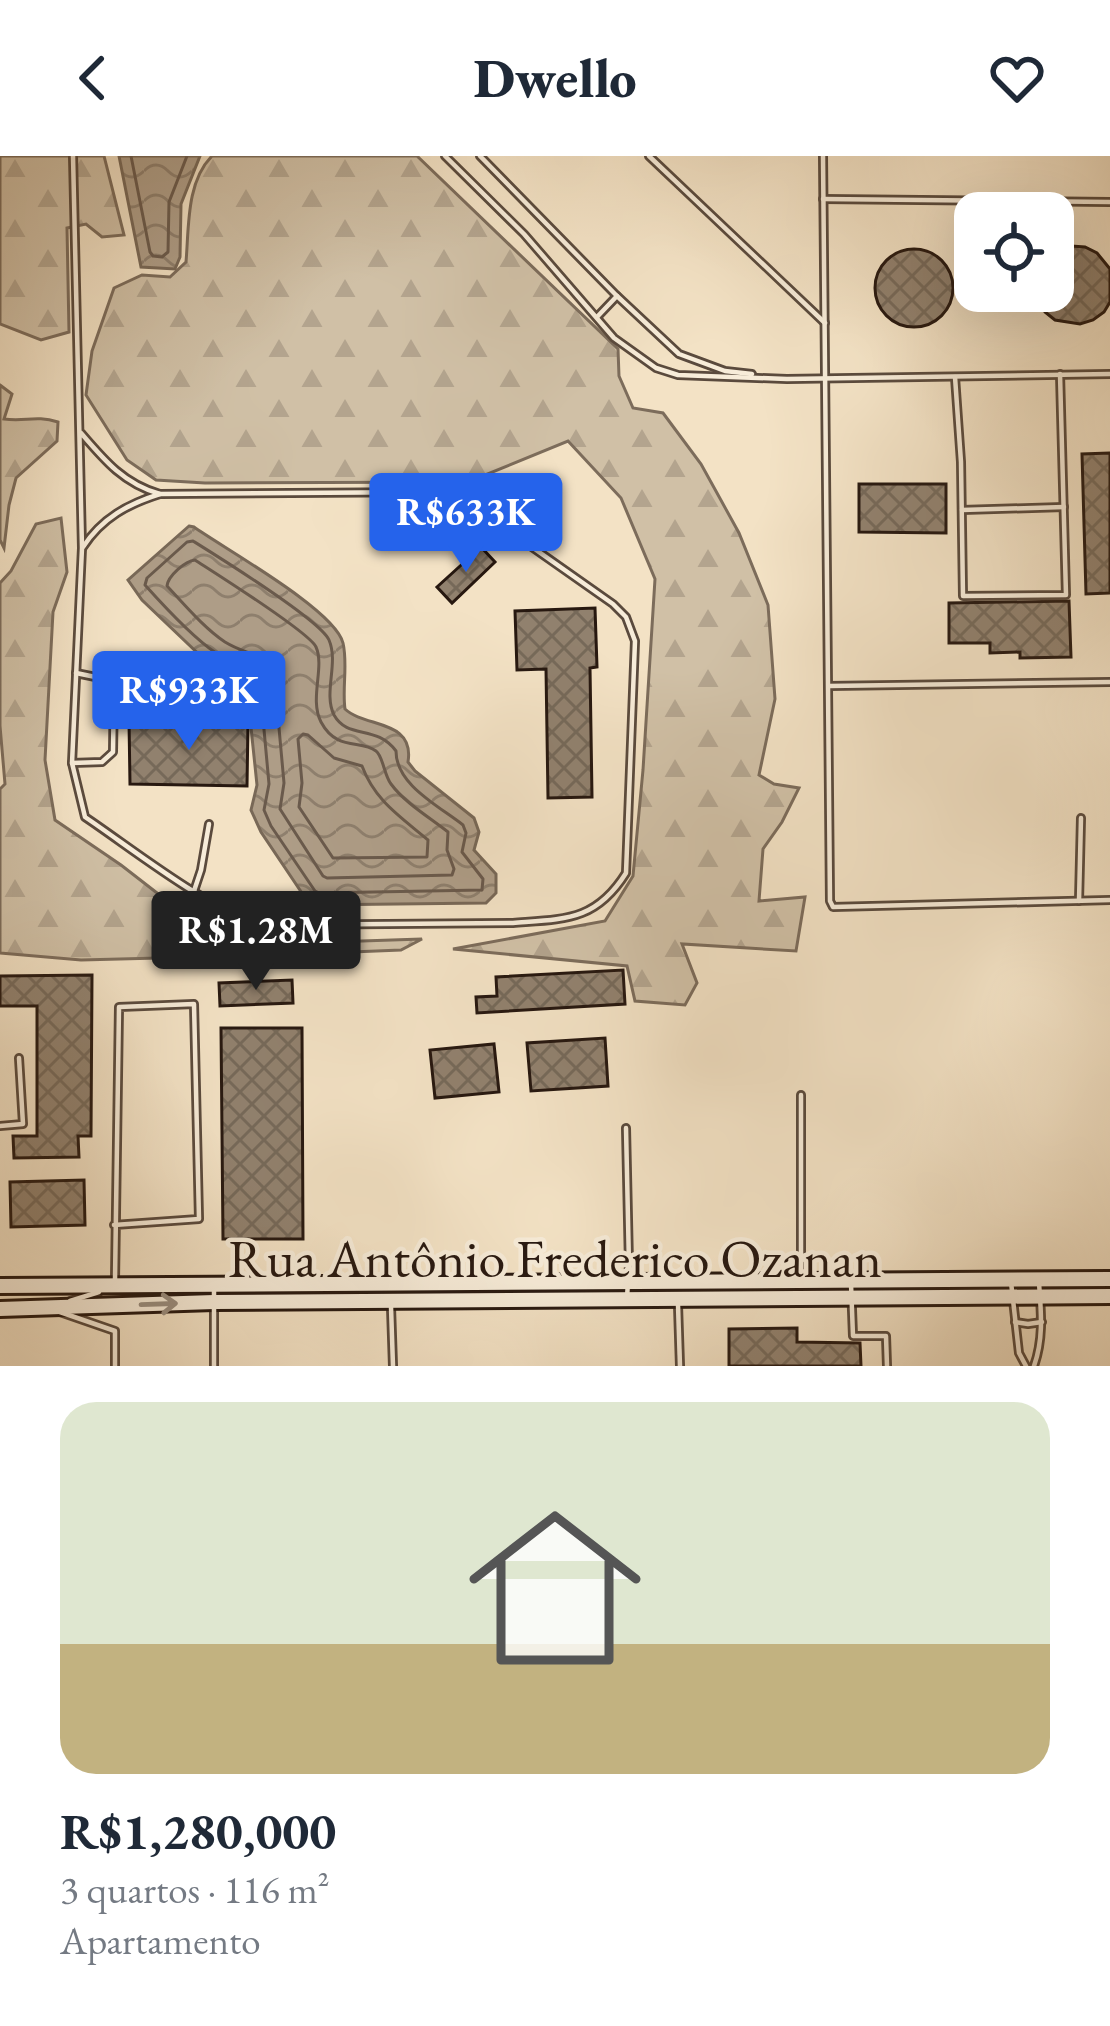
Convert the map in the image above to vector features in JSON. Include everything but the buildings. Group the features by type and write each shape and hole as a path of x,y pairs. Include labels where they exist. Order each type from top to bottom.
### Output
{"main road":[{"name":"Rua Antônio Frederico Ozanan","path":"1039,1289 1110,1280"},
{"name":"Rua Antônio Frederico Ozanan","path":"0,1286 115,1286 391,1301 627,1290 675,1282 850,1281 1110,1296"},
{"name":"Rua Antônio Frederico Ozanan","path":"0,1309 214,1294 627,1290 678,1298 853,1298 1012,1289"}],"lane":[{"path":"73,156 82,548 72,763 86,817 194,891 264,926 552,920 596,909 615,892 626,873 635,641 626,617 613,604 458,495 160,494 126,479 81,433"},
{"path":"446,156 524,234 614,338 656,368 678,375 787,379 1110,374"},
{"path":"480,156 679,354 725,371 787,379"},
{"path":"649,156 825,323"},
{"path":"823,156 830,901 833,907 1110,900"},
{"path":"823,199 1110,202"},
{"path":"597,317 616,296"},
{"path":"956,377 963,596 1066,596 1060,374"},
{"path":"82,548 115,513 160,494"},
{"path":"962,510 1064,507"},
{"path":"72,763 102,762 113,752 114,686 110,680 76,673"},
{"path":"829,686 1110,682"},
{"path":"1079,901 1081,818"},
{"path":"194,891 209,824"},
{"path":"48,1308 115,1286 114,1225 119,1007 194,1004 199,1219 114,1225"},
{"path":"0,1126 23,1124 19,1058"},
{"path":"801,1095 802,1298"},
{"path":"626,1128 627,1290"},
{"path":"850,1281 853,1336 886,1336 887,1366"},
{"path":"675,1282 680,1366"},
{"path":"1012,1289 1019,1354 1030,1366 1039,1352 1039,1289"},
{"path":"214,1294 214,1366"},
{"path":"391,1301 393,1366"},
{"path":"48,1308 115,1331 115,1366"},
{"path":"1015,1322 1042,1322"}],"green space":[{"path":"0,156 104,156 124,235 102,237 86,224 67,228 69,332 41,340 0,324"},
{"path":"212,156 417,156 618,349 619,376 633,408 663,413 701,464 739,533 768,605 775,699 759,775 774,784 799,788 763,849 759,901 805,897 796,951 682,944 697,983 685,1005 635,1001 627,966 453,949 605,921 633,876 655,579 621,498 568,441 468,482 156,480 127,460 86,395 92,351 114,288 142,275 170,277 186,262 193,192"},
{"path":"0,385 12,394 4,419 58,422 57,441 16,478 4,548 0,540"},
{"path":"61,518 67,572 53,612 45,760 55,820 197,924 257,938 422,939 401,950 277,955 81,960 0,953 0,789 5,784 0,583 36,524"}],"water":[{"path":"119,156 200,156 181,204 180,257 175,269 141,267"},
{"path":"189,526 277,581 336,629 344,651 345,709 396,731 404,738 408,762 415,771 474,818 479,832 474,850 496,874 496,893 486,903 310,905 251,810 257,785 246,680 207,662 142,600 128,580"}]}
